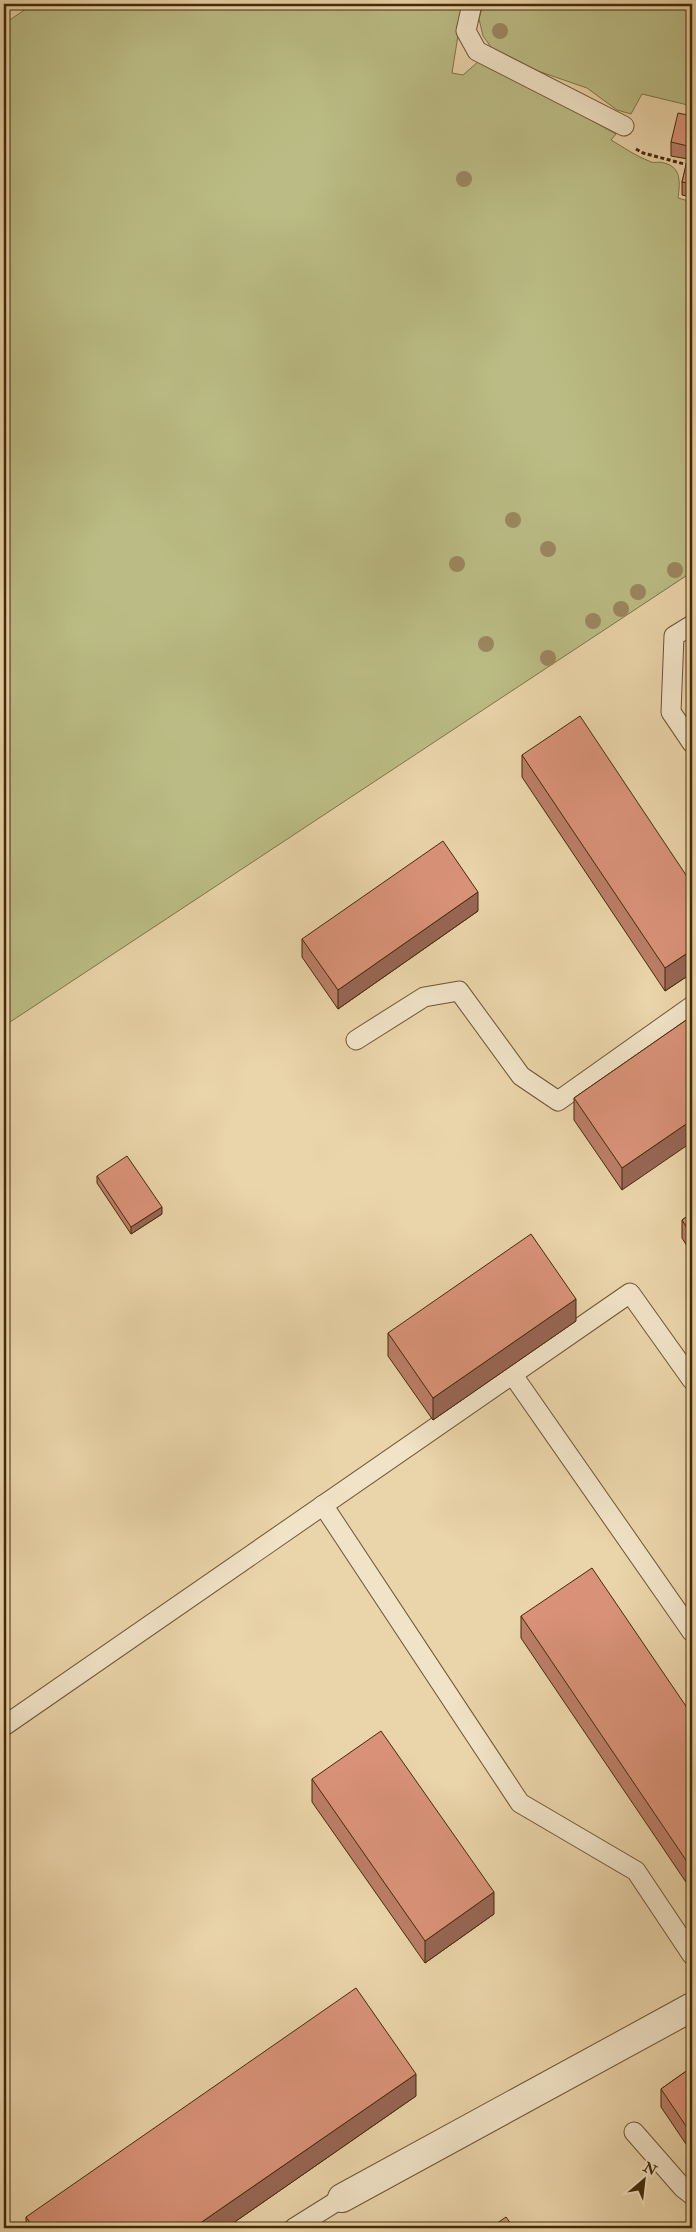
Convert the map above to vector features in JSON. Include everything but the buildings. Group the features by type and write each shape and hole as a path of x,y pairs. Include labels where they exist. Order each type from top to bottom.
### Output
{"street":[{"path":"342,2198 692,2007"}],"lane":[{"path":"472,4 466,31 477,51 624,126"},
{"path":"692,625 674,636 672,712 692,743"},
{"path":"356,1040 424,997 459,991 521,1076 558,1101 692,1006"},
{"path":"4,1726 630,1293 692,1380"},
{"path":"512,1374 692,1632"},
{"path":"323,1505 520,1803 636,1871 692,1955"},
{"path":"634,2132 692,2196"},
{"path":"294,2228 342,2198"}],"path":[{"path":"624,126 627,144 643,154 692,166"}],"green space":[{"path":"33,4 463,4 452,73 463,75 479,61 520,80 616,134 611,140 634,154 651,162 662,162 674,168 679,182 678,198 692,202 692,572 4,1026 4,24"},
{"path":"483,4 692,4 692,106 642,94 631,114 617,110 587,88 535,70 494,51 483,36 479,19"}]}
